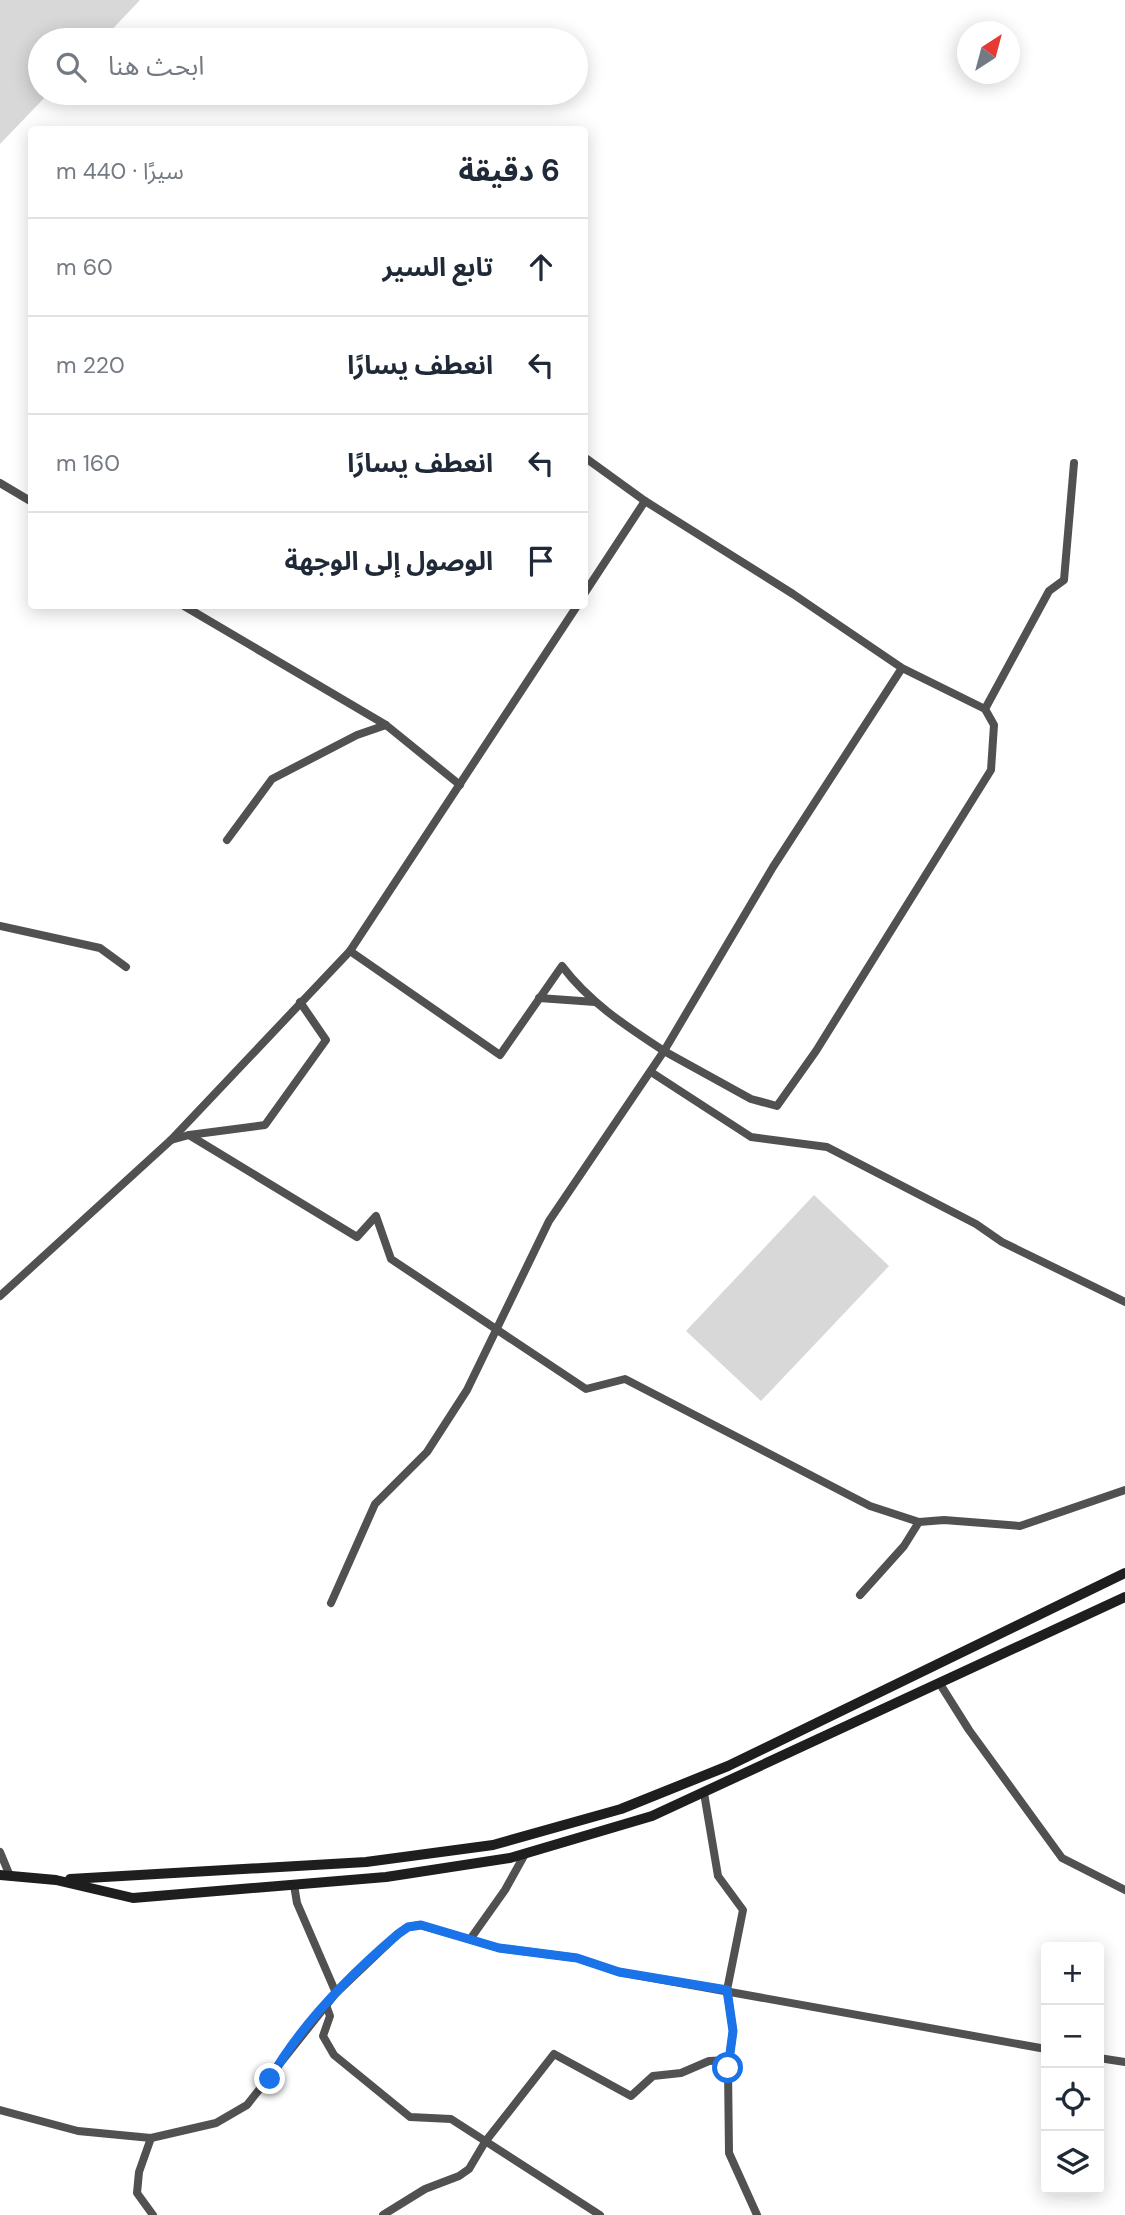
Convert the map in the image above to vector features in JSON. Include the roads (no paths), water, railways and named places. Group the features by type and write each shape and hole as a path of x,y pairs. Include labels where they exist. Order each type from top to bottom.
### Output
{"main road":[{"path":"56,1880 366,1862 493,1845 621,1810 728,1766 1125,1573"},
{"path":"5,1875 56,1880 133,1898 386,1877 525,1854 652,1816 1125,1597"},
{"path":"1064,1603 1075,1608 1078,1614 1074,1620"},
{"path":"1020,1623 1019,1633 1030,1641"},
{"path":"917,1673 926,1691"}],"street":[{"path":"350,950 500,1055 562,966 595,1002 664,1051 751,1099 777,1106 816,1051 990,769 994,725 985,709 902,668 793,594 646,502 588,460"},
{"path":"985,709 1049,591 1063,580 1074,463"},
{"path":"0,483 28,500"},
{"path":"588,588 646,502"},
{"path":"189,609 386,725 460,785"},
{"path":"0,1296 171,1140 350,950 575,609"},
{"path":"331,1603 375,1504 427,1452 467,1390 549,1221 651,1072 773,867 902,668"},
{"path":"227,841 272,779 357,735 386,725"},
{"path":"0,926 100,948 126,967"},
{"path":"539,998 595,1002"},
{"path":"171,1140 189,1135 265,1125 326,1040 300,1002"},
{"path":"651,1072 751,1137 827,1147 976,1224 1002,1242 1125,1301"},
{"path":"189,1135 350,1234 357,1237 376,1216 391,1259 586,1389 625,1379 870,1506 919,1522 944,1520 1020,1526 1125,1490"},
{"path":"860,1595 904,1546 919,1522"},
{"path":"940,1684 969,1730 1062,1858 1125,1890"},
{"path":"704,1793 718,1876 743,1910 727,1990 733,2031 729,2060 729,2153 757,2215"},
{"path":"0,1852 5,1875"},
{"path":"471,1938 505,1890 525,1854"},
{"path":"294,1885 297,1903 335,1993"},
{"path":"0,2110 78,2131 151,2137 216,2123 247,2105 335,1993 376,1952 408,1927 421,1925 499,1948 577,1958 619,1972 1041,2048"},
{"path":"326,2005 330,2017 324,2041 341,2062 410,2117 451,2119 600,2215"},
{"path":"383,2215 425,2189 459,2176 475,2162 485,2142 554,2054 631,2096 653,2076 681,2073 709,2061 729,2060"},
{"path":"1104,2059 1125,2062"},
{"path":"151,2137 139,2172 136,2193 153,2215"}]}
